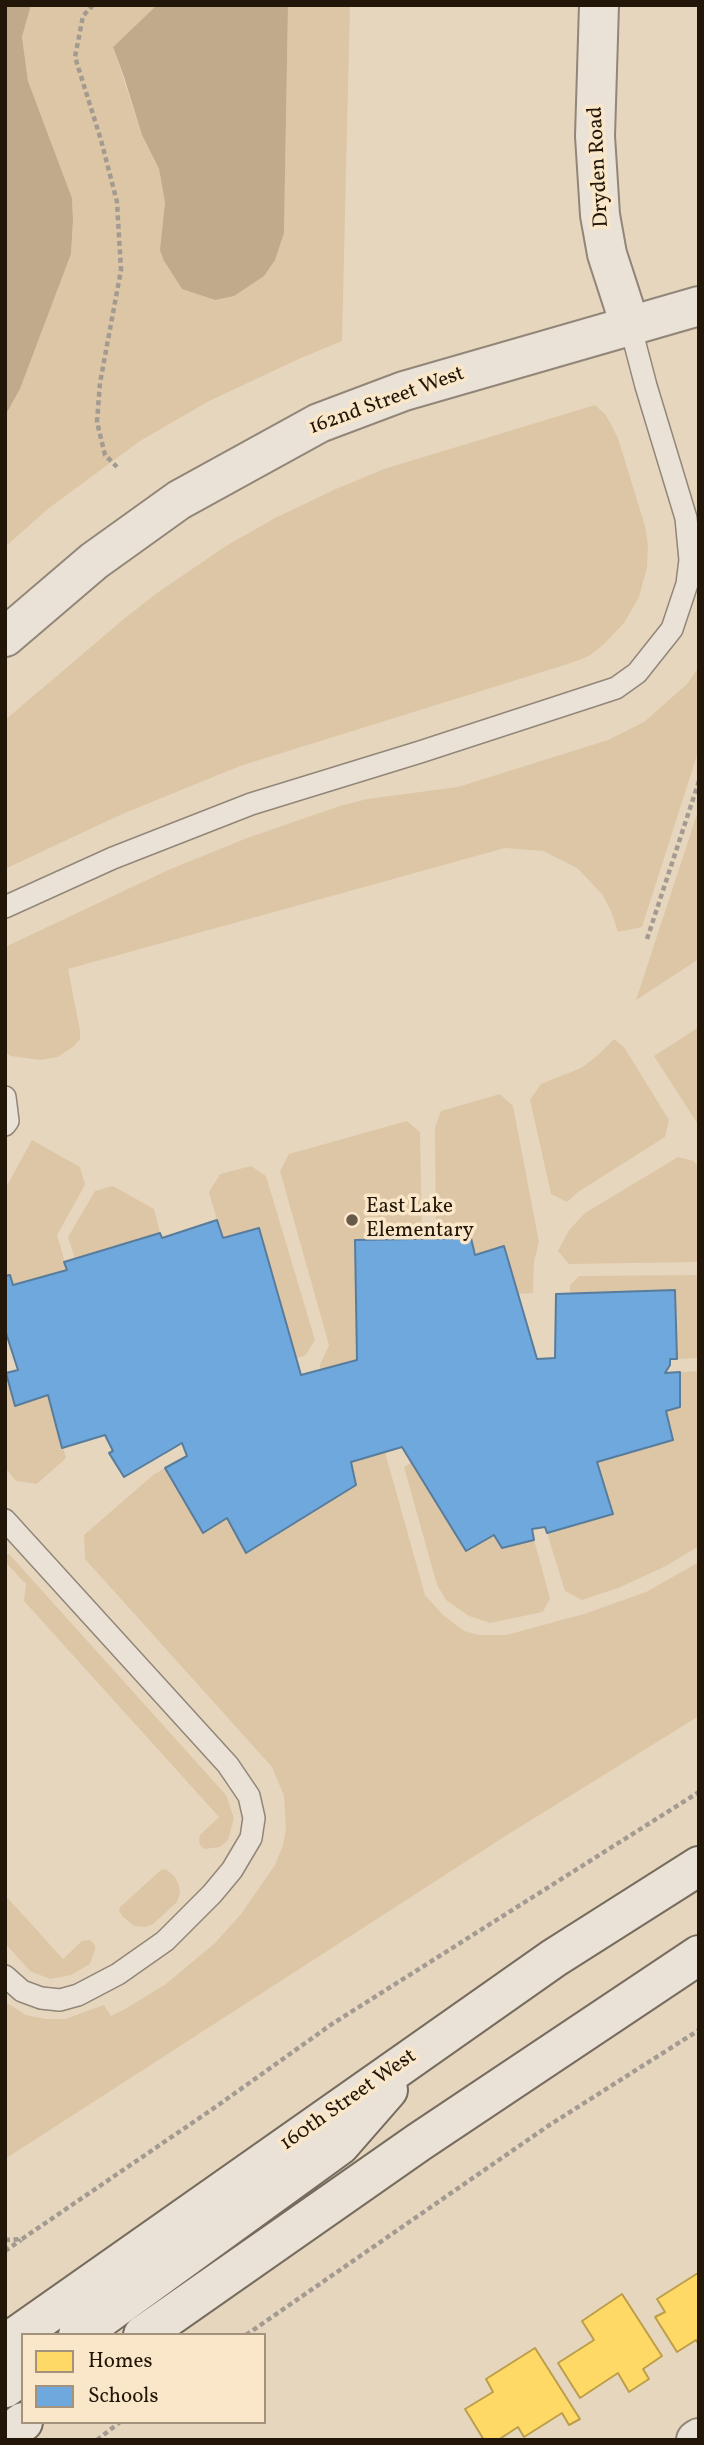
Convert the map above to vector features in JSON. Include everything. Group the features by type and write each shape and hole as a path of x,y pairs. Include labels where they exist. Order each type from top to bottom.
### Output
{"main road":[{"name":"Dryden Road","path":"598,5 596,136 600,215 607,254 631,325"},
{"name":"162nd Street West","path":"5,637 94,561 169,506 220,475 318,423 404,391 699,306"},
{"name":"160th Street West","path":"5,2344 554,1958 699,1866"},
{"path":"146,2333 419,2142 699,1955"},
{"path":"81,2333 340,2145 424,2049"},
{"path":"5,2388 21,2376"},
{"path":"5,2436 21,2424"}],"lane":[{"path":"5,907 113,858 227,813 616,688 637,673 672,629 687,584 690,560 686,518 645,382 631,325"},
{"path":"5,1097 8,1121 5,1125"},
{"path":"5,1520 228,1765 249,1796 254,1818 251,1838 232,1870 212,1895 165,1941 118,1974 78,1995 60,2000 40,1998 22,1991 5,1976"}],"path":[{"path":"93,5 83,16 75,57 117,202 121,270 100,383 97,422 105,455 117,467"},
{"path":"647,939 699,781"},
{"path":"5,2251 332,2024 699,1792"},
{"path":"249,2333 548,2126 699,2031"},
{"path":"5,2240 22,2239"},
{"path":"97,2440 117,2424"}],"shaded area":[{"path":"5,5 31,5 22,37 28,81 72,198 73,220 71,254 20,389 5,416"},
{"path":"31,5 157,5 113,47 142,135 159,169 165,203 164,261 182,289 215,300 284,233 288,5 350,5 342,341 209,401 140,441 49,508 5,547 5,416 20,389 71,254 73,220 72,198 28,81 22,37"},
{"path":"157,5 288,5 284,233 275,260 264,276 234,296 215,300 182,289 160,250 165,203 159,169 142,135 113,47"},
{"path":"595,405 606,415 618,438 645,526 648,545 647,567 639,597 624,623 589,656 240,766 120,815 5,869 5,720 125,618 226,546 275,518 336,489 384,469"},
{"path":"699,667 699,749 642,927 618,932 602,894 577,868 543,851 505,848 68,969 80,1039 58,1057 40,1060 5,1053 5,947 166,871 247,838 340,806 367,799 458,787 608,740 644,722 687,684"},
{"path":"699,808 699,959 636,1000"},
{"path":"699,1027 699,1126 654,1056"},
{"path":"614,1039 624,1047 669,1120 665,1137 578,1192 567,1202 551,1194 530,1100 541,1084 581,1068"},
{"path":"500,1094 513,1106 539,1242 534,1261 533,1293 518,1294 504,1246 475,1255 471,1238 436,1239 435,1128 441,1111"},
{"path":"407,1121 420,1132 422,1239 356,1240 357,1360 320,1370 329,1345 280,1171 289,1154"},
{"path":"32,1140 80,1167 85,1185 57,1235 67,1270 13,1285 10,1275 6,1276 5,1273 5,1189"},
{"path":"678,1157 694,1161 699,1169 699,1262 569,1264 558,1251 569,1230 585,1213"},
{"path":"251,1166 266,1176 315,1340 305,1356 296,1358 259,1228 223,1238 209,1192 220,1174"},
{"path":"113,1186 154,1209 160,1233 75,1259 68,1237 95,1191"},
{"path":"699,1275 699,1358 677,1359 676,1290 570,1293 570,1285 579,1276"},
{"path":"699,1371 699,1546 666,1566 618,1588 582,1600 565,1591 547,1533 612,1514 597,1462 673,1440 666,1411 680,1407 680,1372"},
{"path":"6,1373 15,1406 48,1395 66,1458 37,1484 16,1481 5,1468"},
{"path":"385,1452 425,1595 443,1615 464,1631 479,1635 506,1635 584,1614 646,1592 699,1562 699,1716 507,1835 5,2159 5,2002 26,2015 46,2019 65,2019 104,2005 111,2016 166,1984 215,1943 241,1914 275,1865 286,1828 284,1796 272,1767 85,1559 84,1535 153,1475 165,1468 203,1533 227,1518 356,1485 351,1462"},
{"path":"412,1462 494,1535 502,1548 534,1540 550,1598 543,1612 490,1623 469,1616 446,1600 437,1585 404,1467"},
{"path":"5,1553 10,1555 226,1795 234,1818 228,1840 220,1847 204,1849 199,1840 200,1835 219,1817 24,1601 26,1584 5,1562"},
{"path":"166,1869 179,1885 177,1902 152,1925 134,1926 123,1917 119,1911 120,1907 161,1870"},
{"path":"5,1895 63,1959 82,1941 90,1940 95,1949 90,1964 71,1975 50,1979 30,1971 5,1943"}],"building: Homes":[{"path":"698,2273 699,2345 696,2340 677,2352 655,2317 665,2312 657,2299"},
{"path":"622,2294 662,2356 643,2369 649,2379 629,2392 618,2373 580,2398 558,2363 594,2340 582,2321"},
{"path":"535,2348 580,2419 569,2425 562,2413 524,2437 518,2427 498,2440 484,2440 465,2409 493,2392 486,2379"}],"building: Schools":[{"name":"East Lake Elementary","path":"217,1220 223,1238 259,1228 301,1375 357,1360 355,1240 471,1238 475,1255 504,1246 537,1359 555,1358 556,1294 675,1290 677,1359 670,1359 665,1373 680,1372 680,1407 666,1411 673,1440 597,1462 613,1514 547,1533 545,1527 532,1529 534,1540 502,1548 494,1535 466,1551 402,1447 351,1462 356,1485 246,1553 227,1518 203,1533 165,1468 187,1456 182,1443 124,1477 109,1453 113,1451 105,1435 62,1448 48,1395 15,1406 6,1373 18,1370 5,1330 5,1276 10,1275 13,1285 67,1270 64,1262 160,1233 162,1238"}],"place":[{"name":"East Lake Elementary","path":"352,1220"}]}
